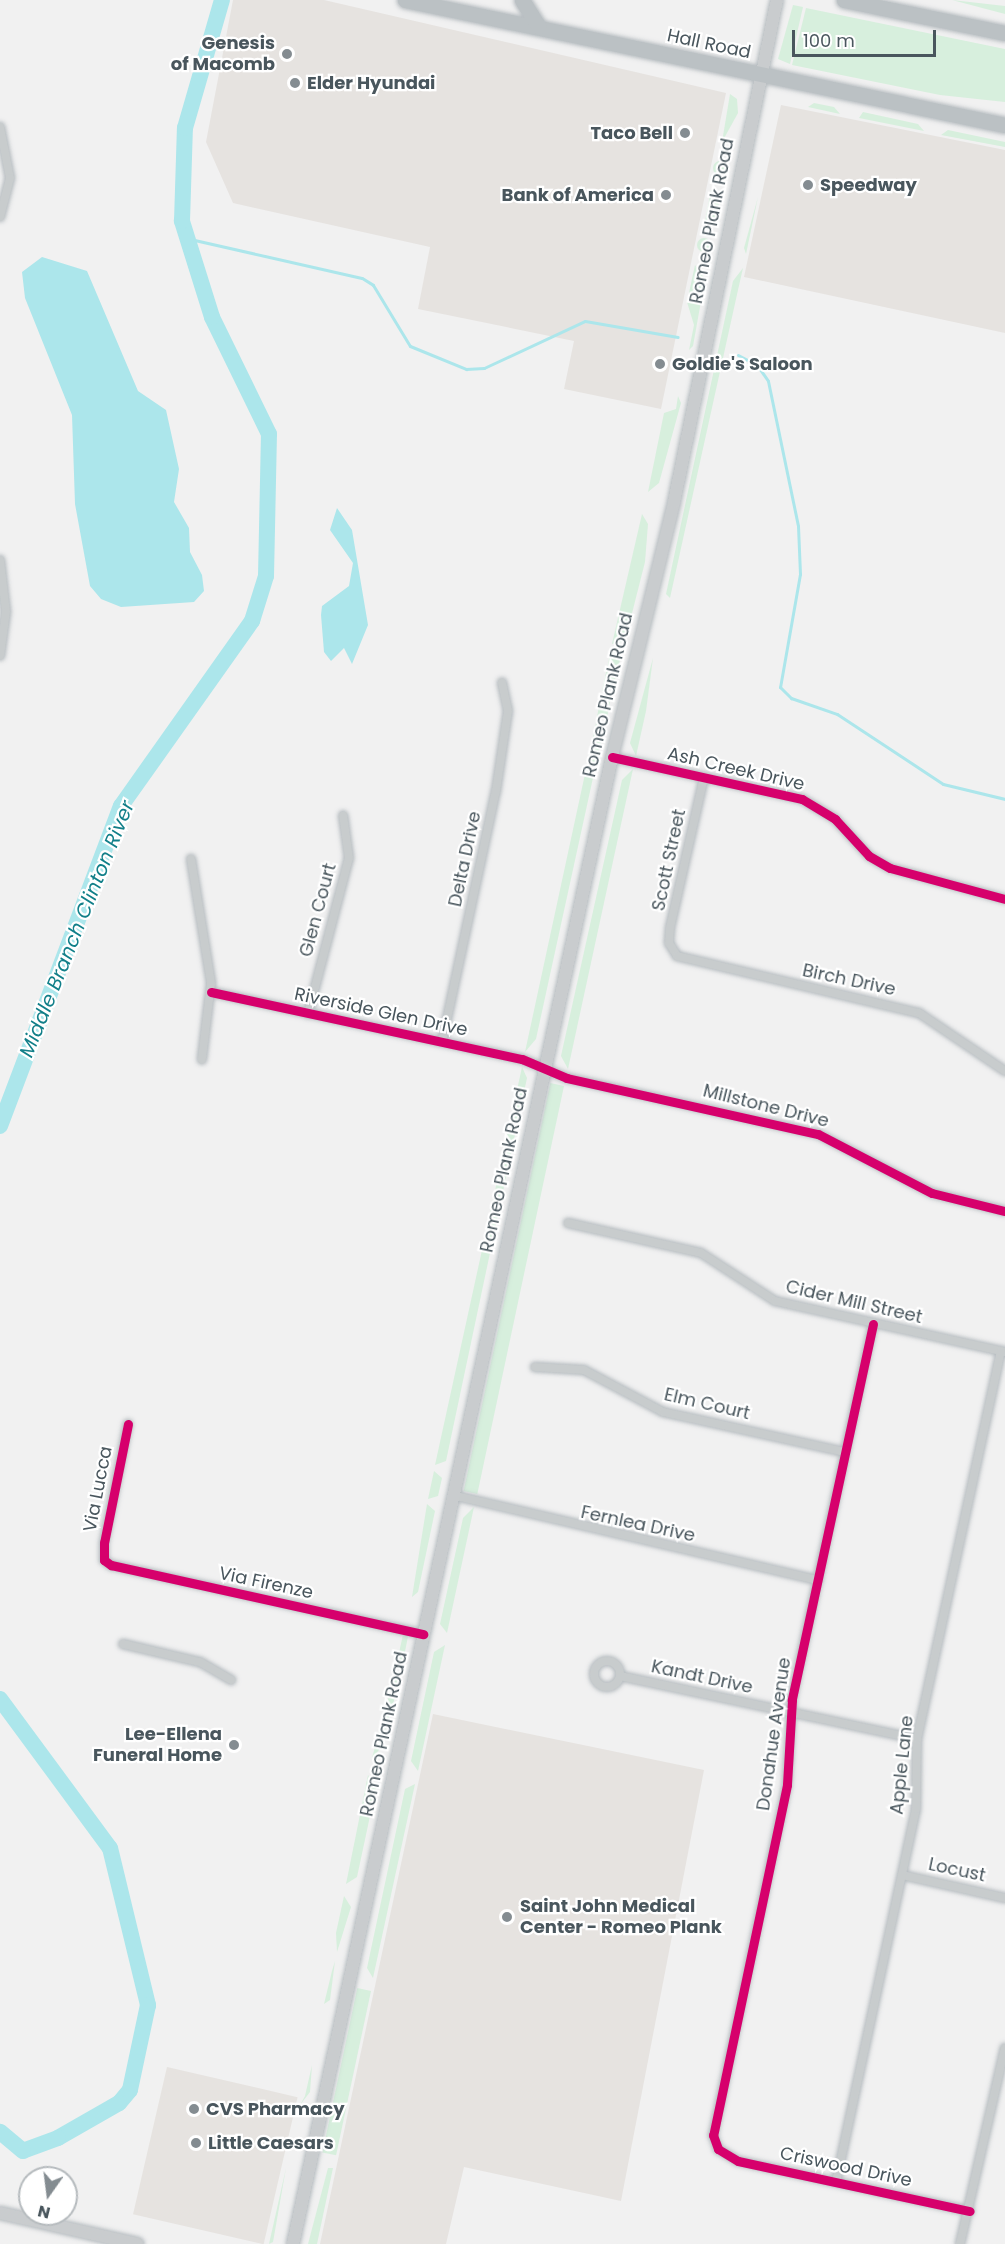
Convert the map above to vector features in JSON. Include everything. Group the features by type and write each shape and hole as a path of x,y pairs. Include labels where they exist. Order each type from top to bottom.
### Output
{"highway":[{"name":"Hall Road","path":"410,0 1005,125"},
{"path":"522,0 538,26"},
{"path":"844,0 1005,33"}],"main road":[{"name":"Romeo Plank Road","path":"293,2244 612,757 674,502 777,0"},
{"path":"0,2212 138,2244"}],"street":[{"path":"0,127 10,178 0,217"},
{"path":"0,560 6,612 0,656"},
{"name":"Delta Drive","path":"442,1042 496,791 508,711 502,683"},
{"name":"Ash Creek Drive","path":"612,757 802,799 835,819 869,856 890,868 1005,899"},
{"name":"Scott Street","path":"673,950 670,928 704,777"},
{"name":"Glen Court","path":"309,1014 349,858 343,815"},
{"path":"191,859 211,992 202,1059"},
{"name":"Birch Drive","path":"673,950 689,962 919,1013 1005,1071"},
{"name":"Riverside Glen Drive","path":"211,992 442,1042 544,1069"},
{"name":"Millstone Drive","path":"544,1069 818,1134 932,1193 1005,1211"},
{"name":"Cider Mill Street","path":"568,1223 690,1249 775,1301 1003,1351"},
{"name":"Donahue Avenue","path":"718,2149 713,2128 788,1779 790,1712 873,1324"},
{"name":"Apple Lane","path":"836,2182 918,1797 917,1740 1003,1351"},
{"name":"Elm Court","path":"535,1367 584,1371 663,1412 845,1452"},
{"name":"Via Lucca","path":"104,1560 128,1424"},
{"name":"Fernlea Drive","path":"452,1495 818,1580"},
{"name":"Via Firenze","path":"104,1560 423,1634"},
{"path":"123,1644 200,1662 231,1680"},
{"name":"Kandt Drive","path":"620,1676 917,1740"},
{"name":"Locust","path":"902,1875 1005,1898"},
{"path":"960,2244 970,2211 1005,2048"},
{"name":"Criswood Drive","path":"718,2149 738,2161 970,2211"}],"shaded area":[{"path":"233,0 324,0 726,93 661,409 564,389 574,341 418,309 430,247 233,203 206,142"},
{"path":"781,105 1005,150 1005,333 744,277"},
{"path":"433,1714 704,1770 621,2201 464,2167 446,2244 320,2244"},
{"path":"167,2067 298,2097 264,2244 133,2214"}],"green space":[{"path":"952,0 1005,6 1005,14"},
{"path":"793,5 803,7 790,64 778,59"},
{"path":"806,8 1005,49 1005,102 940,95 792,65"},
{"path":"730,94 737,99 738,113 722,142"},
{"path":"814,103 834,107 840,114 808,107"},
{"path":"863,112 918,124 924,131 859,118"},
{"path":"948,130 1005,142 1005,147 941,135"},
{"path":"717,161 723,161 727,168 723,175 717,175 713,171 713,165"},
{"path":"711,190 720,196 716,221 704,227"},
{"path":"758,197 746,254 744,248"},
{"path":"701,238 707,238 711,245 707,252 701,252 697,248 697,242"},
{"path":"695,265 705,279 693,346 689,350 694,325 687,302"},
{"path":"743,268 670,598 666,594 733,281"},
{"path":"678,396 681,403 659,483 648,492 664,413 676,409"},
{"path":"642,514 648,524 645,562 625,641 612,644"},
{"path":"611,650 621,656 613,688 602,691"},
{"path":"653,658 646,711 636,756 630,743"},
{"path":"601,696 610,702 607,718 597,717"},
{"path":"596,723 603,732 536,1039 525,1052"},
{"path":"633,769 568,1069 561,1056 622,780"},
{"path":"522,1067 527,1078 446,1461 435,1465"},
{"path":"550,1083 564,1086 477,1494 464,1491"},
{"path":"434,1471 442,1478 438,1496 428,1499"},
{"path":"427,1504 435,1511 418,1592 412,1597"},
{"path":"474,1507 447,1633 440,1624 463,1518"},
{"path":"405,1626 409,1631 403,1662 396,1666"},
{"path":"445,1645 418,1771 411,1761 434,1652"},
{"path":"395,1674 399,1684 379,1750 372,1758"},
{"path":"368,1775 376,1788 357,1877 346,1884"},
{"path":"415,1784 373,1978 367,1968 405,1789"},
{"path":"344,1896 351,1907 337,1952 336,1933"},
{"path":"335,1961 330,2000 324,2004 332,1971"},
{"path":"357,1988 371,1991 336,2155 322,2152"},
{"path":"312,2065 310,2092 300,2105 305,2096"},
{"path":"286,2168 273,2242 269,2244"},
{"path":"328,2168 333,2168 317,2244 308,2244"}],"water":[{"path":"42,257 87,271 138,391 166,410 179,469 174,502 189,528 190,552 202,575 204,591 194,602 121,607 101,599 90,586 75,504 72,415 25,298 22,272"},
{"path":"337,508 352,530 368,625 352,664 344,648 331,661 324,652 322,606 349,586 353,563 330,530"}],"waterway":[{"name":"Middle Branch Clinton River","path":"0,1126 121,806 252,621 266,576 269,434 212,317 182,221 185,128 222,0"},
{"path":"190,239 362,278 373,285 410,346 466,369 484,368 585,321 678,337"},
{"path":"738,355 757,365 768,381 798,526 800,574 780,687 791,698 837,714 943,784 1005,799"},
{"name":"Middle Branch Clinton River","path":"0,1699 110,1848 148,2005 130,2090 119,2103 58,2138 23,2151 0,2132"}],"cycle path":[{"path":"612,757 802,799 835,819 869,856 890,868 1005,899"},
{"path":"211,992 522,1059 567,1078 818,1134 932,1193 1005,1211"},
{"path":"873,1324 792,1700 787,1785 713,2135 718,2149 738,2161 970,2211"},
{"path":"128,1424 104,1543 104,1560 111,1565 423,1634"}],"place":[{"name":"Genesis of Macomb","path":"287,54"},
{"name":"Elder Hyundai","path":"295,83"},
{"name":"Taco Bell","path":"685,133"},
{"name":"Speedway","path":"808,185"},
{"name":"Bank of America","path":"666,195"},
{"name":"Goldie's Saloon","path":"660,364"},
{"name":"Lee-Ellena Funeral Home","path":"234,1745"},
{"name":"Saint John Medical Center - Romeo Plank","path":"507,1917"},
{"name":"CVS Pharmacy","path":"194,2109"},
{"name":"Little Caesars","path":"196,2143"}]}
